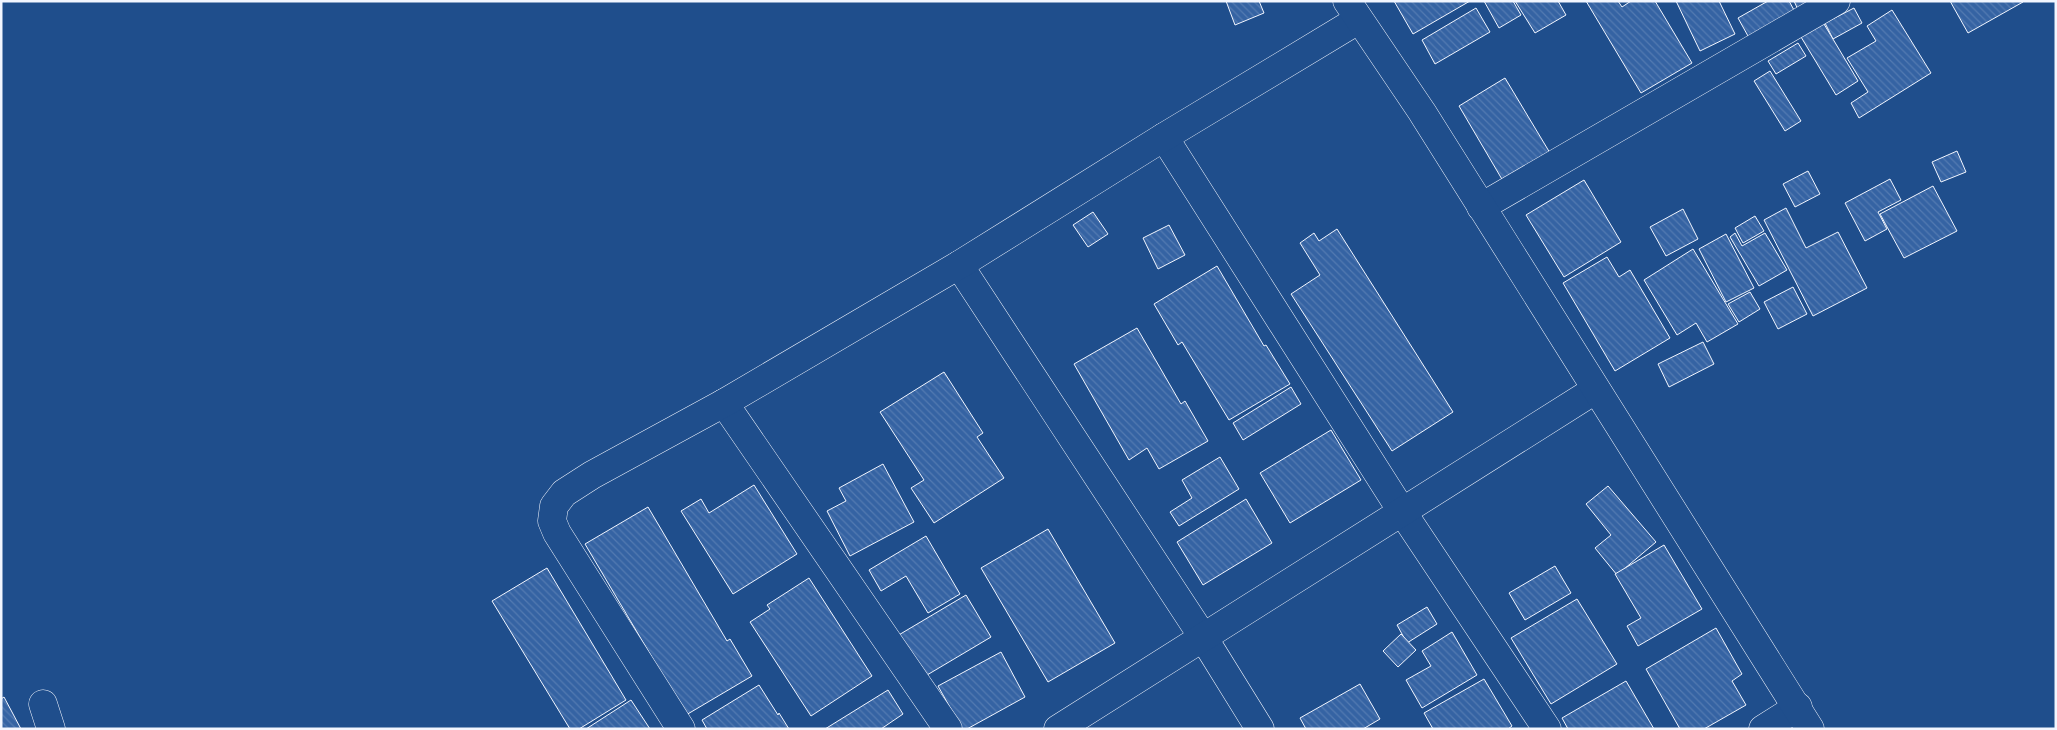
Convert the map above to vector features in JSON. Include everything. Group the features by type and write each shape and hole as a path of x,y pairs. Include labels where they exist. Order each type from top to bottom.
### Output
{"street":[{"path":"1481,207 1836,1"},
{"path":"681,729 557,533 552,521 554,506 564,492 724,403 960,265 1164,137 1352,11 1422,112 1595,390 1671,506 1804,718 1763,729"},
{"path":"1164,137 1404,513 1547,729"},
{"path":"960,265 1260,729"},
{"path":"1058,729 1202,637 1404,513 1595,390"},
{"path":"724,403 948,729"},
{"path":"43,704 51,729"}],"building":[{"path":"1226,1 1259,1 1264,13 1235,25"},
{"path":"1394,1 1470,1 1413,34"},
{"path":"1484,1 1513,1 1521,15 1499,28"},
{"path":"1515,1 1558,1 1566,15 1535,33"},
{"path":"1586,1 1618,1 1622,7 1631,1 1655,1 1692,63 1641,93"},
{"path":"1676,1 1719,1 1735,34 1700,51"},
{"path":"1768,1 1789,1 1799,19 1753,45 1738,18"},
{"path":"1794,1 1825,1 1800,14"},
{"path":"1950,1 2023,1 2023,2 1968,33"},
{"path":"1476,8 1490,32 1435,64 1422,40"},
{"path":"1854,8 1862,23 1833,39 1825,23"},
{"path":"1892,10 1931,73 1859,118 1851,103 1868,92 1847,58 1876,41 1867,26"},
{"path":"1821,19 1858,81 1836,95 1798,32"},
{"path":"1798,43 1806,56 1776,74 1768,61"},
{"path":"1770,71 1801,121 1785,131 1754,81"},
{"path":"1505,78 1550,153 1503,181 1459,106"},
{"path":"1957,151 1966,172 1941,182 1932,162"},
{"path":"1808,171 1820,194 1795,207 1783,184"},
{"path":"1890,179 1901,200 1878,212 1887,229 1865,241 1845,203"},
{"path":"1584,180 1621,242 1564,277 1526,215"},
{"path":"1933,186 1957,231 1904,258 1880,214"},
{"path":"1786,208 1806,248 1838,232 1867,288 1813,316 1764,220"},
{"path":"1683,209 1698,239 1666,256 1650,227"},
{"path":"1093,212 1108,234 1088,247 1073,225"},
{"path":"1755,216 1764,231 1743,243 1735,228"},
{"path":"1169,225 1185,255 1158,269 1143,238"},
{"path":"1337,229 1453,412 1392,451 1291,294 1320,275 1300,243 1314,233 1319,241"},
{"path":"1735,233 1742,246 1765,233 1787,270 1759,286 1730,237"},
{"path":"1726,234 1754,288 1726,302 1699,249"},
{"path":"1693,249 1738,324 1707,342 1696,323 1677,335 1644,280"},
{"path":"1607,257 1619,277 1630,270 1670,338 1615,371 1563,283"},
{"path":"1217,266 1264,346 1266,345 1290,384 1229,420 1182,342 1178,345 1154,304"},
{"path":"1793,287 1807,314 1778,329 1764,302"},
{"path":"1750,292 1760,309 1739,322 1728,304"},
{"path":"1137,328 1181,404 1185,401 1208,441 1159,469 1147,448 1129,460 1074,364"},
{"path":"1703,342 1714,364 1669,387 1658,364"},
{"path":"944,372 983,433 977,437 1004,478 934,523 911,488 924,480 880,412"},
{"path":"1291,387 1301,404 1243,440 1233,423"},
{"path":"1331,430 1361,480 1290,523 1260,473"},
{"path":"1220,457 1239,489 1179,526 1170,512 1192,498 1182,480"},
{"path":"883,464 914,522 850,556 827,511 846,501 839,488"},
{"path":"754,485 797,554 733,594 681,511 701,499 709,513"},
{"path":"1608,486 1656,542 1617,575 1595,548 1611,535 1586,504"},
{"path":"1246,499 1272,543 1203,585 1177,542"},
{"path":"648,507 727,641 730,639 752,676 686,715 585,544"},
{"path":"1048,529 1115,643 1048,682 981,568"},
{"path":"926,536 960,594 928,613 906,576 881,591 869,570"},
{"path":"1664,545 1702,609 1638,646 1627,626 1641,618 1615,574"},
{"path":"1555,566 1571,593 1525,620 1509,593"},
{"path":"547,568 626,700 579,729 570,729 492,601"},
{"path":"809,578 872,676 811,716 750,622 770,609 767,605"},
{"path":"966,595 991,637 922,678 897,636"},
{"path":"1577,599 1617,664 1551,704 1511,638"},
{"path":"1427,607 1437,624 1407,643 1397,625"},
{"path":"1716,628 1742,674 1732,681 1746,705 1704,729 1680,729 1646,669"},
{"path":"1452,632 1477,675 1422,708 1406,680 1431,666 1422,651"},
{"path":"1401,634 1416,650 1398,667 1383,651"},
{"path":"1001,652 1025,697 967,729 962,729 938,686"},
{"path":"1484,679 1512,726 1508,729 1433,729 1424,713"},
{"path":"1626,681 1654,729 1568,729 1562,718"},
{"path":"1360,684 1380,719 1363,729 1306,729 1300,718"},
{"path":"759,685 789,729 707,729 702,720"},
{"path":"888,690 903,714 881,729 825,729"},
{"path":"4,697 21,729 1,729 1,699"},
{"path":"631,700 650,729 586,729"}]}
